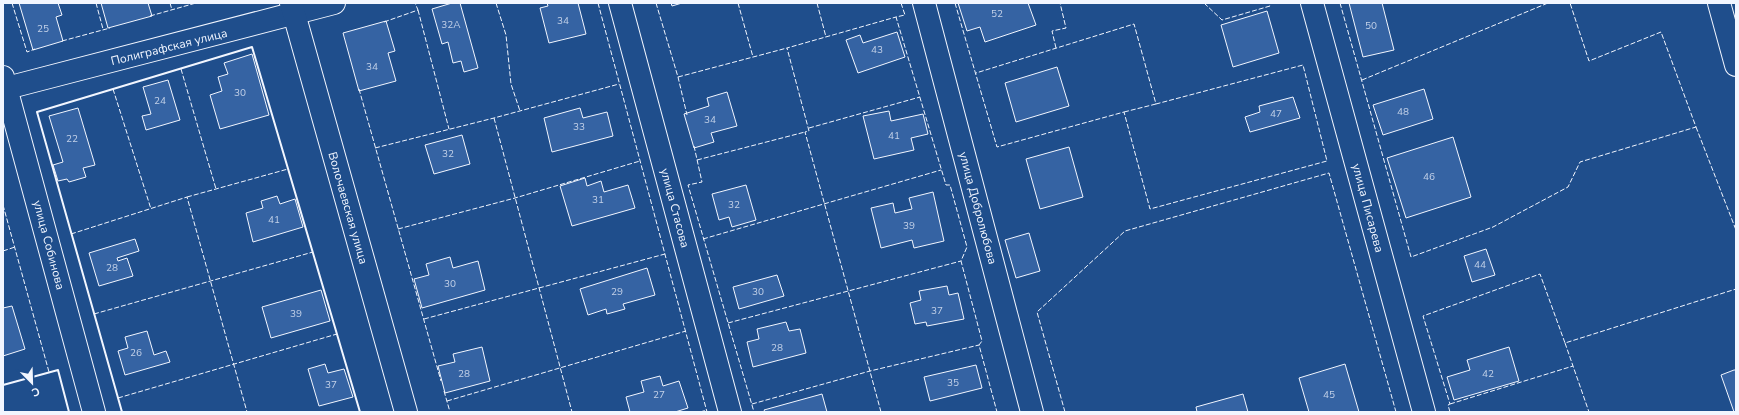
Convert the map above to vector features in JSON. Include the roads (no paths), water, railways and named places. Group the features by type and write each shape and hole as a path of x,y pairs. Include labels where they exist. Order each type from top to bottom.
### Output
{"street":[{"name":"Полиграфская улица","path":"4,85 292,8 334,3"},
{"name":"улица Стасова","path":"620,3 730,412"},
{"name":"улица Добролюбова","path":"924,3 1032,412"},
{"name":"улица Писарева","path":"1312,3 1424,412"},
{"path":"1719,3 1736,65"},
{"name":"Волочаевская улица","path":"292,8 406,412"},
{"name":"улица Собинова","path":"4,85 94,412"}]}
